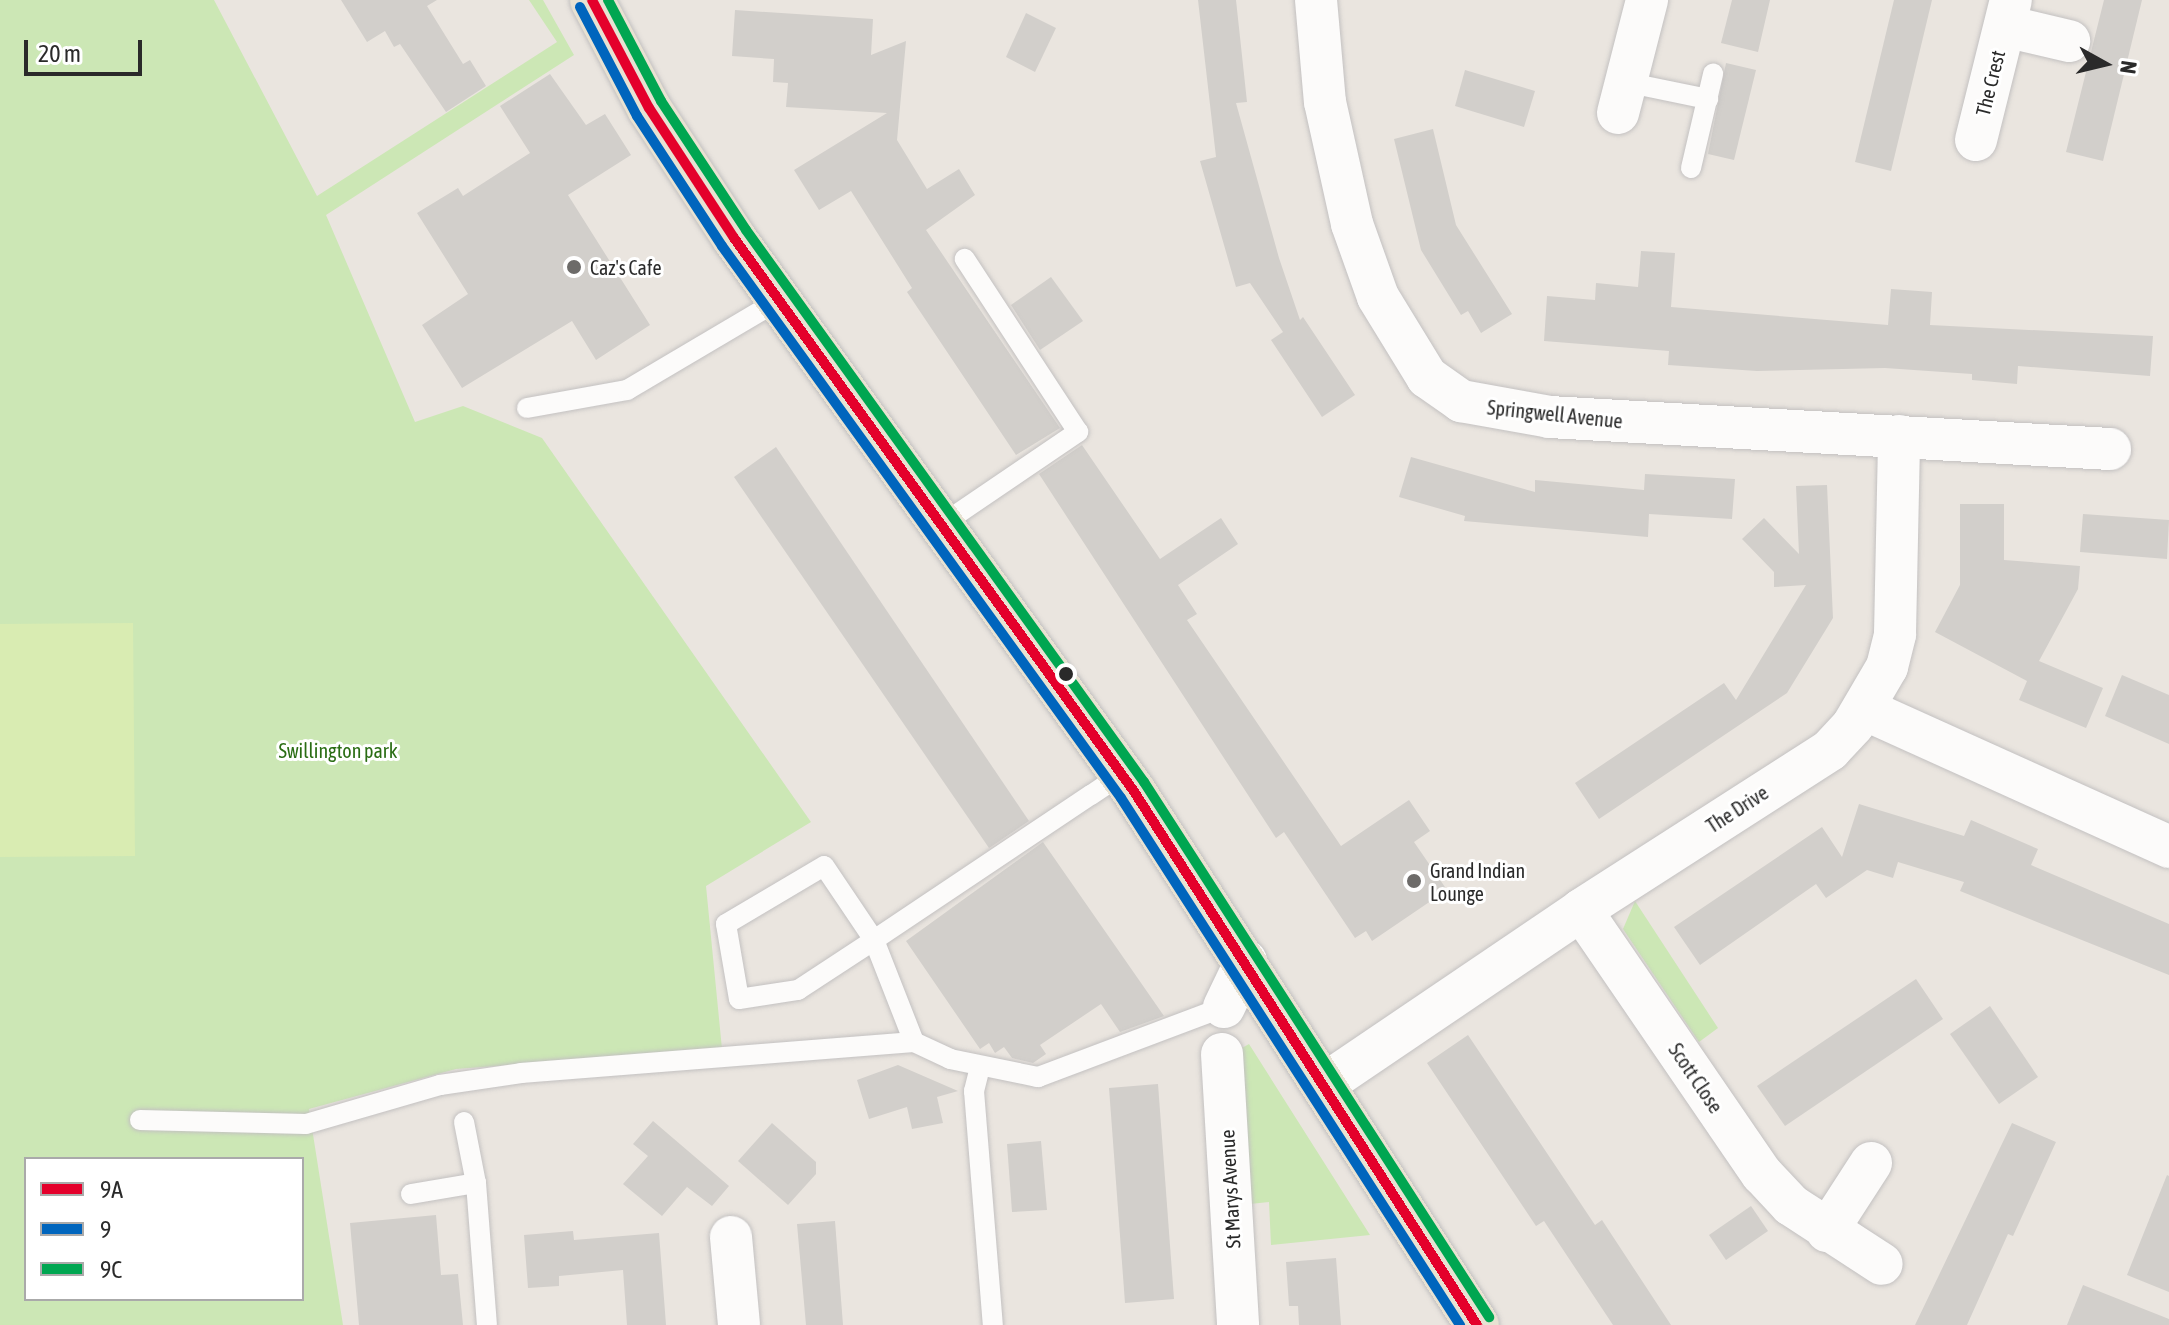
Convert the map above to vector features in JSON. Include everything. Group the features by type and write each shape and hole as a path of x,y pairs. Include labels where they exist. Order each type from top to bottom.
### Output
{"main road":[{"path":"605,5 649,108 779,300 1121,775 1246,961 1477,1325"}],"street":[{"name":"Springwell Avenue","path":"1316,0 1325,102 1352,224 1378,297 1427,377 1461,401 1502,412 2110,449"},
{"path":"1622,98 1647,0"},
{"name":"The Crest","path":"1976,140 2008,13 2069,41"},
{"path":"1899,436 1895,634 1887,667 1864,709 2169,847"},
{"name":"The Drive","path":"1323,1085 1581,910 1830,750 1864,709"},
{"name":"Scott Close","path":"1581,910 1762,1174 1791,1205 1882,1264"},
{"path":"1224,1007 1246,961"},
{"name":"St Marys Avenue","path":"1222,1054 1238,1325"},
{"path":"1827,1231 1871,1163"},
{"path":"731,1237 739,1325"}],"lane":[{"path":"1691,168 1713,74"},
{"path":"1622,98 1708,99"},
{"path":"941,525 1078,432 965,259"},
{"path":"527,408 627,390 779,300"},
{"path":"914,1042 874,940 824,866 726,924 739,999 798,990 874,940 1121,775"},
{"path":"140,1120 306,1124 440,1085 521,1073 914,1042 980,1067 1038,1077 1224,1007"},
{"path":"980,1067 974,1091 993,1325"},
{"path":"464,1122 476,1183 487,1325"},
{"path":"411,1194 476,1183"}],"green space":[{"name":"Swillington park","path":"0,0 214,0 317,196 557,42 529,0 543,0 574,55 326,215 415,422 463,406 542,438 811,822 706,886 722,1049 456,1069 309,1109 343,1325 0,1325"},
{"path":"133,623 135,856 0,857 0,624"},
{"path":"1635,901 1718,1028 1699,1042 1623,929"},
{"path":"1249,1044 1370,1235 1271,1245 1269,1202 1250,1204 1242,1048"}],"building":[{"path":"341,0 437,0 427,6 463,64 470,60 486,86 446,112 400,44 394,47 385,31 367,42"},
{"path":"1198,0 1236,0 1247,102 1236,103 1279,258 1300,320 1303,317 1355,395 1322,417 1271,340 1283,332 1250,283 1236,287 1200,161 1216,157"},
{"path":"1732,0 1770,0 1758,52 1721,43"},
{"path":"1894,0 1932,0 1891,171 1855,162"},
{"path":"2104,0 2142,0 2103,161 2066,152"},
{"path":"735,10 873,19 871,55 906,41 897,140 927,189 959,169 975,195 926,230 1060,428 1016,455 907,292 912,288 851,191 819,210 794,170 887,113 786,107 788,83 773,82 774,59 732,56"},
{"path":"1026,13 1056,28 1035,72 1006,57"},
{"path":"1726,63 1756,70 1734,160 1708,154"},
{"path":"1465,70 1535,91 1524,127 1455,106"},
{"path":"550,74 586,125 605,114 631,155 568,195 650,325 596,360 572,321 462,388 422,325 468,294 417,213 458,188 463,196 530,153 500,106"},
{"path":"1433,129 1456,225 1512,314 1481,333 1468,311 1461,315 1421,250 1394,139"},
{"path":"1641,251 1675,253 1671,307 1888,325 1891,289 1932,292 1930,325 2153,336 2150,376 2018,366 2017,384 1972,380 1972,374 1885,368 1757,371 1668,365 1669,351 1544,341 1547,296 1595,300 1596,283 1638,287"},
{"path":"1051,277 1083,321 1040,350 1011,305"},
{"path":"1082,445 1160,559 1221,518 1238,544 1178,585 1197,614 1187,620 1341,846 1409,800 1430,831 1414,842 1447,890 1372,941 1366,931 1355,938 1284,832 1276,838 1039,474"},
{"path":"776,447 1029,821 989,848 734,477"},
{"path":"1411,457 1535,492 1535,480 1644,490 1645,474 1735,479 1732,519 1649,514 1648,537 1464,521 1465,516 1399,497"},
{"path":"1827,485 1833,618 1787,693 1599,819 1575,783 1724,683 1736,700 1806,585 1774,587 1774,572 1742,539 1764,518 1799,554 1796,486"},
{"path":"1960,504 2004,504 2004,560 2080,566 2078,589 2039,661 2103,688 2086,728 2019,700 2027,681 1935,632 1960,585"},
{"path":"2083,514 2169,520 2167,559 2080,552"},
{"path":"2122,675 2169,695 2169,744 2105,716"},
{"path":"1859,804 1964,836 1971,820 2038,849 2031,865 2169,924 2169,975 1960,891 1964,882 1898,862 1893,878 1867,870 1826,898 1816,884 1700,965 1674,927 1822,827 1842,857"},
{"path":"1043,842 1164,1016 1120,1032 1101,1004 1040,1045 1046,1054 1033,1063 1012,1058 1004,1047 995,1053 989,1043 980,1049 906,941"},
{"path":"1916,979 1943,1019 1785,1126 1757,1086"},
{"path":"1990,1006 2038,1077 1999,1104 1950,1034"},
{"path":"1468,1035 1595,1225 1602,1220 1671,1325 1613,1325 1544,1221 1536,1226 1427,1063"},
{"path":"898,1065 958,1091 937,1097 943,1123 912,1129 907,1107 869,1119 857,1080"},
{"path":"1158,1084 1174,1299 1125,1303 1109,1088"},
{"path":"653,1121 729,1186 712,1206 687,1187 662,1216 623,1184 648,1156 633,1144"},
{"path":"772,1123 816,1162 816,1174 788,1205 738,1161"},
{"path":"2012,1123 2056,1142 2013,1236 2008,1234 1967,1325 1915,1325"},
{"path":"1041,1141 1047,1210 1012,1212 1007,1144"},
{"path":"2169,1176 2169,1292 2127,1275"},
{"path":"1751,1206 1768,1231 1726,1260 1709,1235"},
{"path":"436,1215 441,1275 458,1274 463,1325 359,1325 350,1223"},
{"path":"835,1221 843,1325 806,1325 797,1224"},
{"path":"573,1231 574,1240 659,1233 666,1325 627,1325 623,1270 559,1276 559,1286 528,1288 524,1235"},
{"path":"1336,1258 1341,1325 1299,1325 1298,1306 1289,1306 1286,1262"},
{"path":"2083,1285 2169,1319 2169,1325 2067,1325"}],"transit line":[{"name":"9A","path":"592,0 649,108 734,238 1133,790 1477,1325"},
{"name":"9C","path":"608,0 661,101 746,230 1144,782 1489,1317"},
{"name":"9","path":"580,7 637,116 722,246 1121,798 1460,1325"}],"place":[{"name":"Caz's Cafe","path":"574,267"},
{"name":"Grand Indian Lounge","path":"1414,881"}]}
